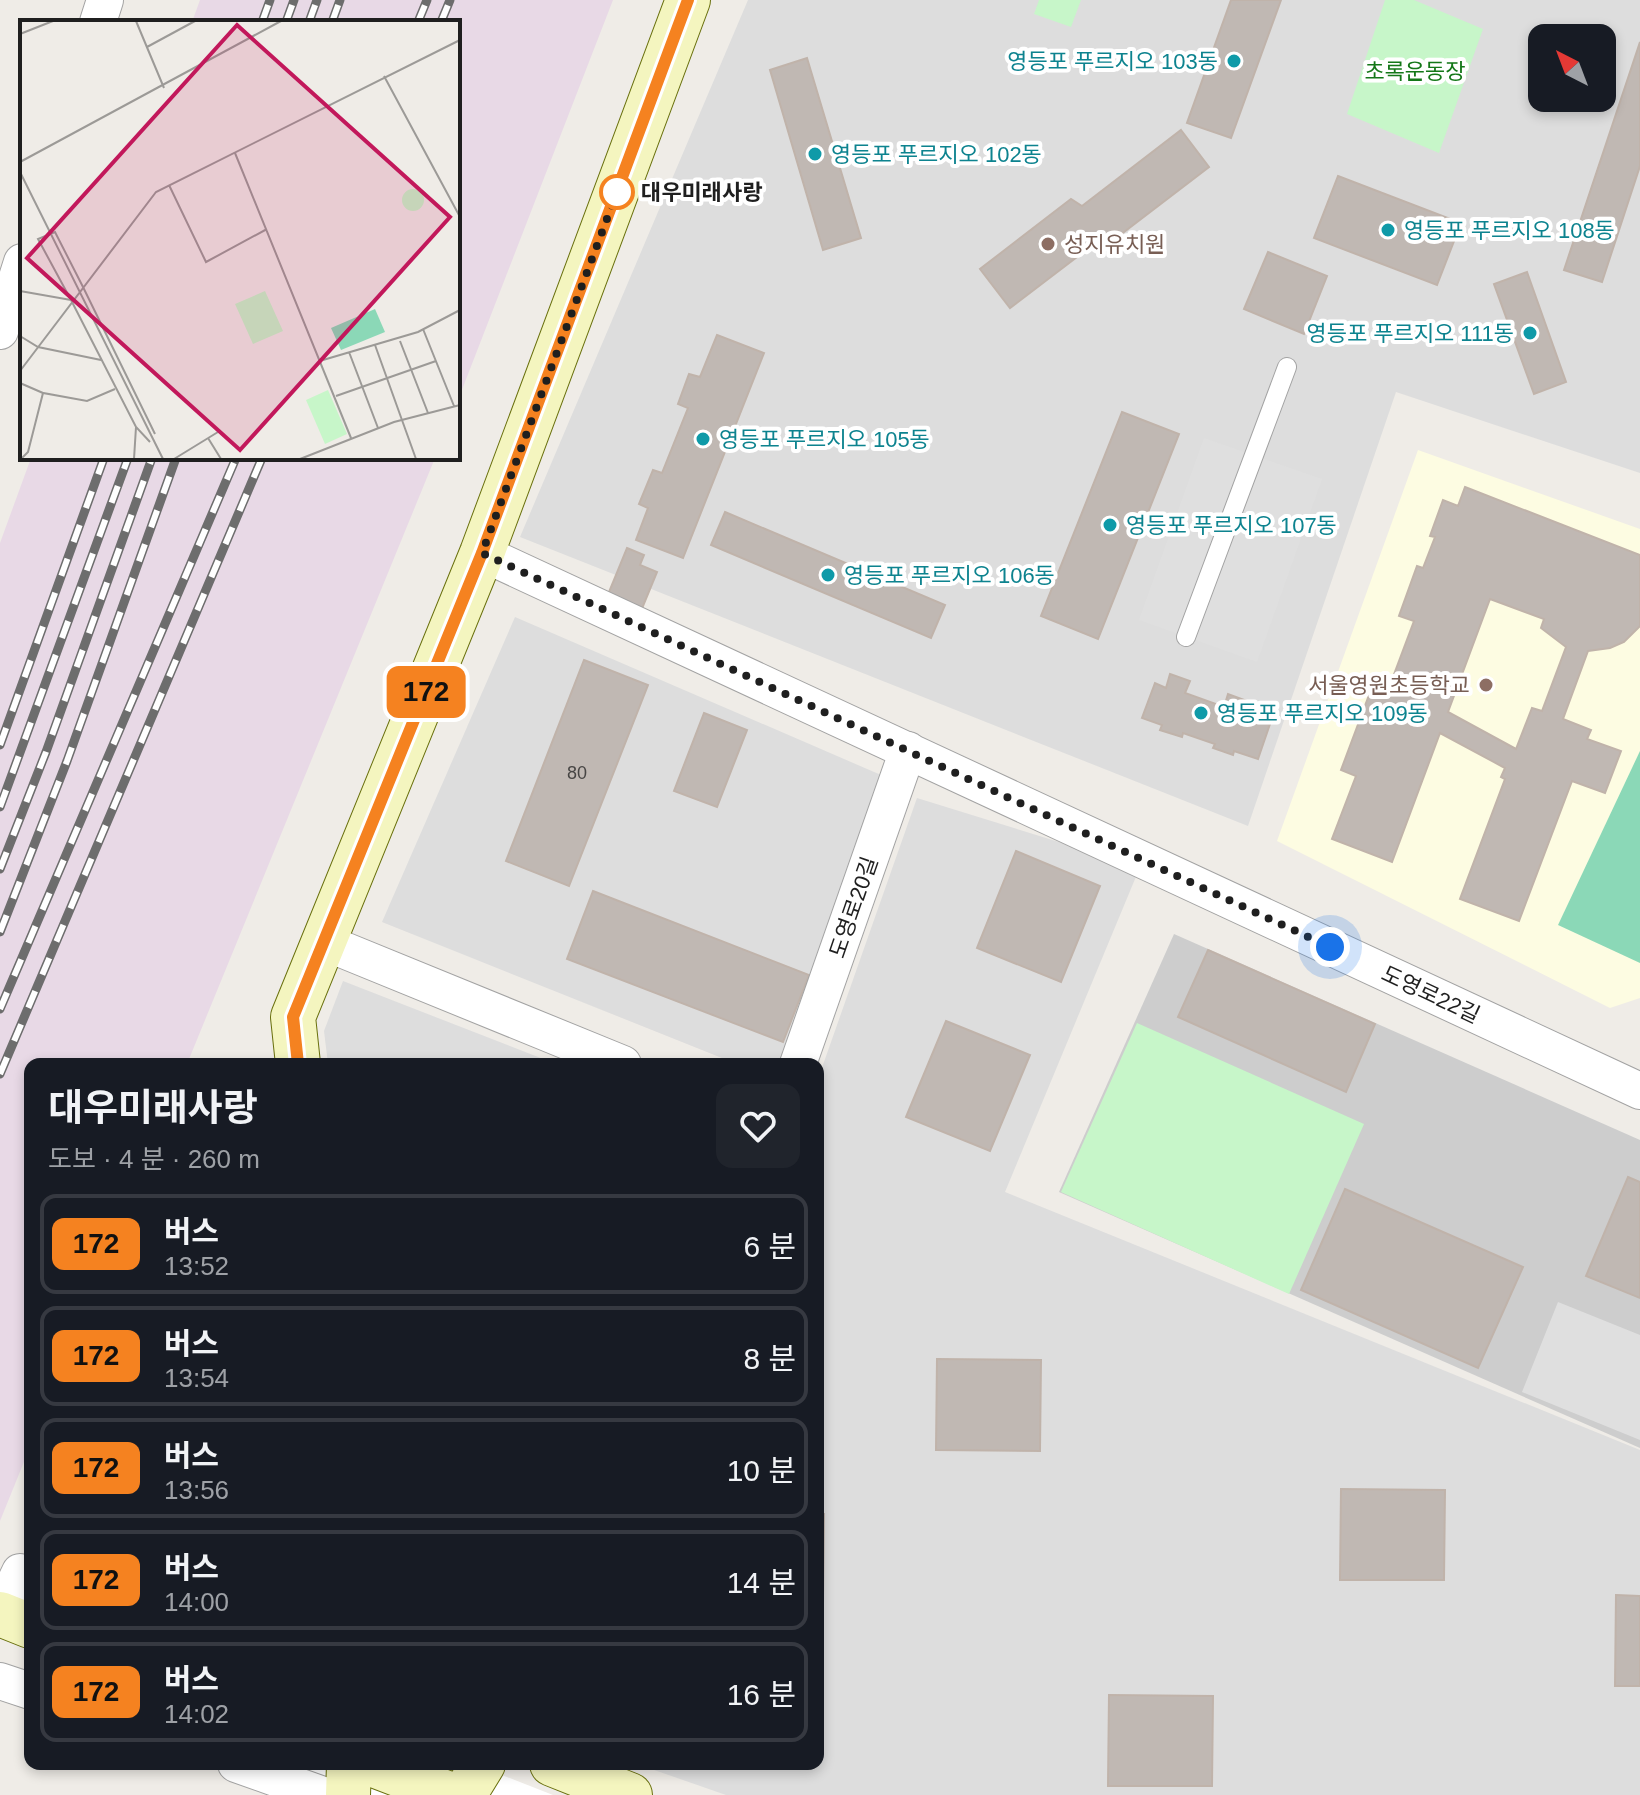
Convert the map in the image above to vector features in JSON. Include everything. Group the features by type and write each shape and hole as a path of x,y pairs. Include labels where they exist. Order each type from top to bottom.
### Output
{"street":[{"path":"99,20 105,0"},
{"path":"297,1058 293,1017 482,553 688,0"},
{"path":"0,331 20,268"},
{"name":"도영로22길","path":"482,553 1640,1091"},
{"name":"도영로20길","path":"800,1058 908,750"},
{"path":"324,942 608,1058"},
{"path":"24,1573 20,1572 0,1614 24,1624"},
{"path":"0,1681 24,1689"},
{"path":"253,1770 323,1795"},
{"path":"348,1795 349,1770"},
{"path":"387,1770 452,1795"},
{"path":"464,1795 479,1770"},
{"path":"567,1770 630,1795"}],"lane":[{"path":"1186,637 1287,367"}],"shaded area":[{"path":"200,0 613,0 460,395 460,20 193,20"},
{"path":"748,0 1640,0 1640,473 1396,392 1248,826 520,537"},
{"path":"1204,438 1322,479 1257,662 1139,620"},
{"name":"서울영원초등학교","path":"1418,450 1640,529 1640,998 1610,1008 1277,841"},
{"path":"30,460 434,460 189,1058 24,1058 24,1462 0,1521 0,543"},
{"path":"515,617 888,778 792,1058 722,1058 382,922"},
{"path":"917,798 1140,867 1005,1192 1640,1450 1640,1795 726,1795 654,1770 824,1770 824,1062"},
{"path":"1174,934 1640,1140 1640,1448 1059,1192"},
{"path":"343,981 541,1058 327,1058 324,1031"},
{"path":"1558,1302 1640,1335 1640,1440 1522,1392"}],"green space":[{"path":"1039,0 1081,0 1071,27 1034,14"},
{"name":"초록운동장","path":"1385,0 1414,0 1483,29 1439,153 1347,114"},
{"path":"1640,751 1640,963 1558,925"},
{"path":"1137,1023 1364,1124 1289,1294 1061,1192"}],"pier":[{"path":"308,1770 489,1770 553,1795 372,1795"}],"building":[{"name":"영등포 푸르지오 103동","path":"1231,0 1281,0 1231,138 1187,123"},
{"path":"1640,42 1640,166 1602,282 1564,270"},
{"name":"영등포 푸르지오 102동","path":"807,58 861,238 823,250 770,70"},
{"path":"1181,130 1209,167 1103,248 1098,241 1010,308 980,269 1071,199 1082,206"},
{"name":"영등포 푸르지오 108동","path":"1338,176 1461,223 1437,285 1314,238"},
{"path":"1268,252 1327,276 1304,334 1244,309"},
{"name":"영등포 푸르지오 111동","path":"1527,272 1566,382 1534,394 1494,284"},
{"name":"영등포 푸르지오 105동","path":"717,335 764,353 683,558 636,540 648,508 639,504 653,470 662,473 688,408 678,404 689,374 700,377"},
{"name":"영등포 푸르지오 107동","path":"1122,412 1179,434 1098,639 1041,616"},
{"path":"1465,487 1640,555 1640,626 1624,642 1610,648 1588,651 1563,719 1591,730 1587,739 1621,751 1605,793 1572,781 1519,921 1460,899 1505,779 1501,777 1505,768 1440,733 1392,862 1332,839 1356,776 1341,770 1372,687 1387,693 1414,621 1399,616 1417,566 1423,568 1435,537 1430,536 1443,500 1458,506","holes":["1490,599 1544,619 1541,628 1566,647 1542,711 1532,708 1516,749 1448,712"]},
{"name":"영등포 푸르지오 106동","path":"725,512 945,605 931,638 711,545"},
{"path":"627,548 644,555 640,565 657,572 641,611 607,597"},
{"path":"584,660 648,685 569,886 506,861"},
{"name":"영등포 푸르지오 109동","path":"1170,674 1190,681 1185,693 1224,707 1228,694 1261,706 1256,720 1270,724 1258,759 1234,751 1233,755 1213,748 1215,744 1183,733 1182,737 1160,730 1162,725 1142,718 1155,683 1166,688"},
{"path":"704,713 747,730 717,807 674,791"},
{"path":"1016,851 1100,886 1061,982 977,948"},
{"path":"593,891 809,975 783,1042 567,959"},
{"path":"1208,950 1375,1024 1346,1092 1178,1017"},
{"path":"946,1021 1030,1055 990,1151 906,1117"},
{"path":"1628,1177 1640,1182 1640,1298 1586,1276"},
{"path":"1345,1189 1523,1267 1478,1368 1301,1290"},
{"path":"937,1359 1041,1360 1040,1451 936,1450"},
{"path":"1341,1489 1445,1490 1444,1580 1340,1580"},
{"path":"1616,1595 1640,1596 1640,1686 1615,1686"},
{"path":"1109,1695 1213,1696 1212,1786 1108,1786"}],"railway":[{"path":"263,20 270,0"},
{"path":"287,20 294,0"},
{"path":"310,20 317,0"},
{"path":"333,20 340,0"},
{"path":"419,20 427,0"},
{"path":"442,20 450,0"},
{"path":"0,745 103,460"},
{"path":"0,807 127,460"},
{"path":"0,869 46,752 151,460"},
{"path":"0,932 67,761 175,460"},
{"path":"0,1009 235,460"},
{"path":"0,1074 261,460"}],"bus line":[{"name":"172","path":"297,1058 293,1017 482,553 688,0"}],"place":[{"name":"영등포 푸르지오 103동","path":"1234,61"},
{"name":"영등포 푸르지오 102동","path":"815,154"},
{"name":"대우미래사랑","path":"617,192"},
{"name":"영등포 푸르지오 108동","path":"1388,230"},
{"name":"성지유치원","path":"1048,244"},
{"name":"영등포 푸르지오 111동","path":"1530,333"},
{"name":"영등포 푸르지오 105동","path":"703,439"},
{"name":"영등포 푸르지오 107동","path":"1110,525"},
{"name":"영등포 푸르지오 106동","path":"828,575"},
{"name":"서울영원초등학교","path":"1486,685"},
{"name":"영등포 푸르지오 109동","path":"1201,713"}],"route":[{"path":"617,192 482,553 1330,947"}]}
